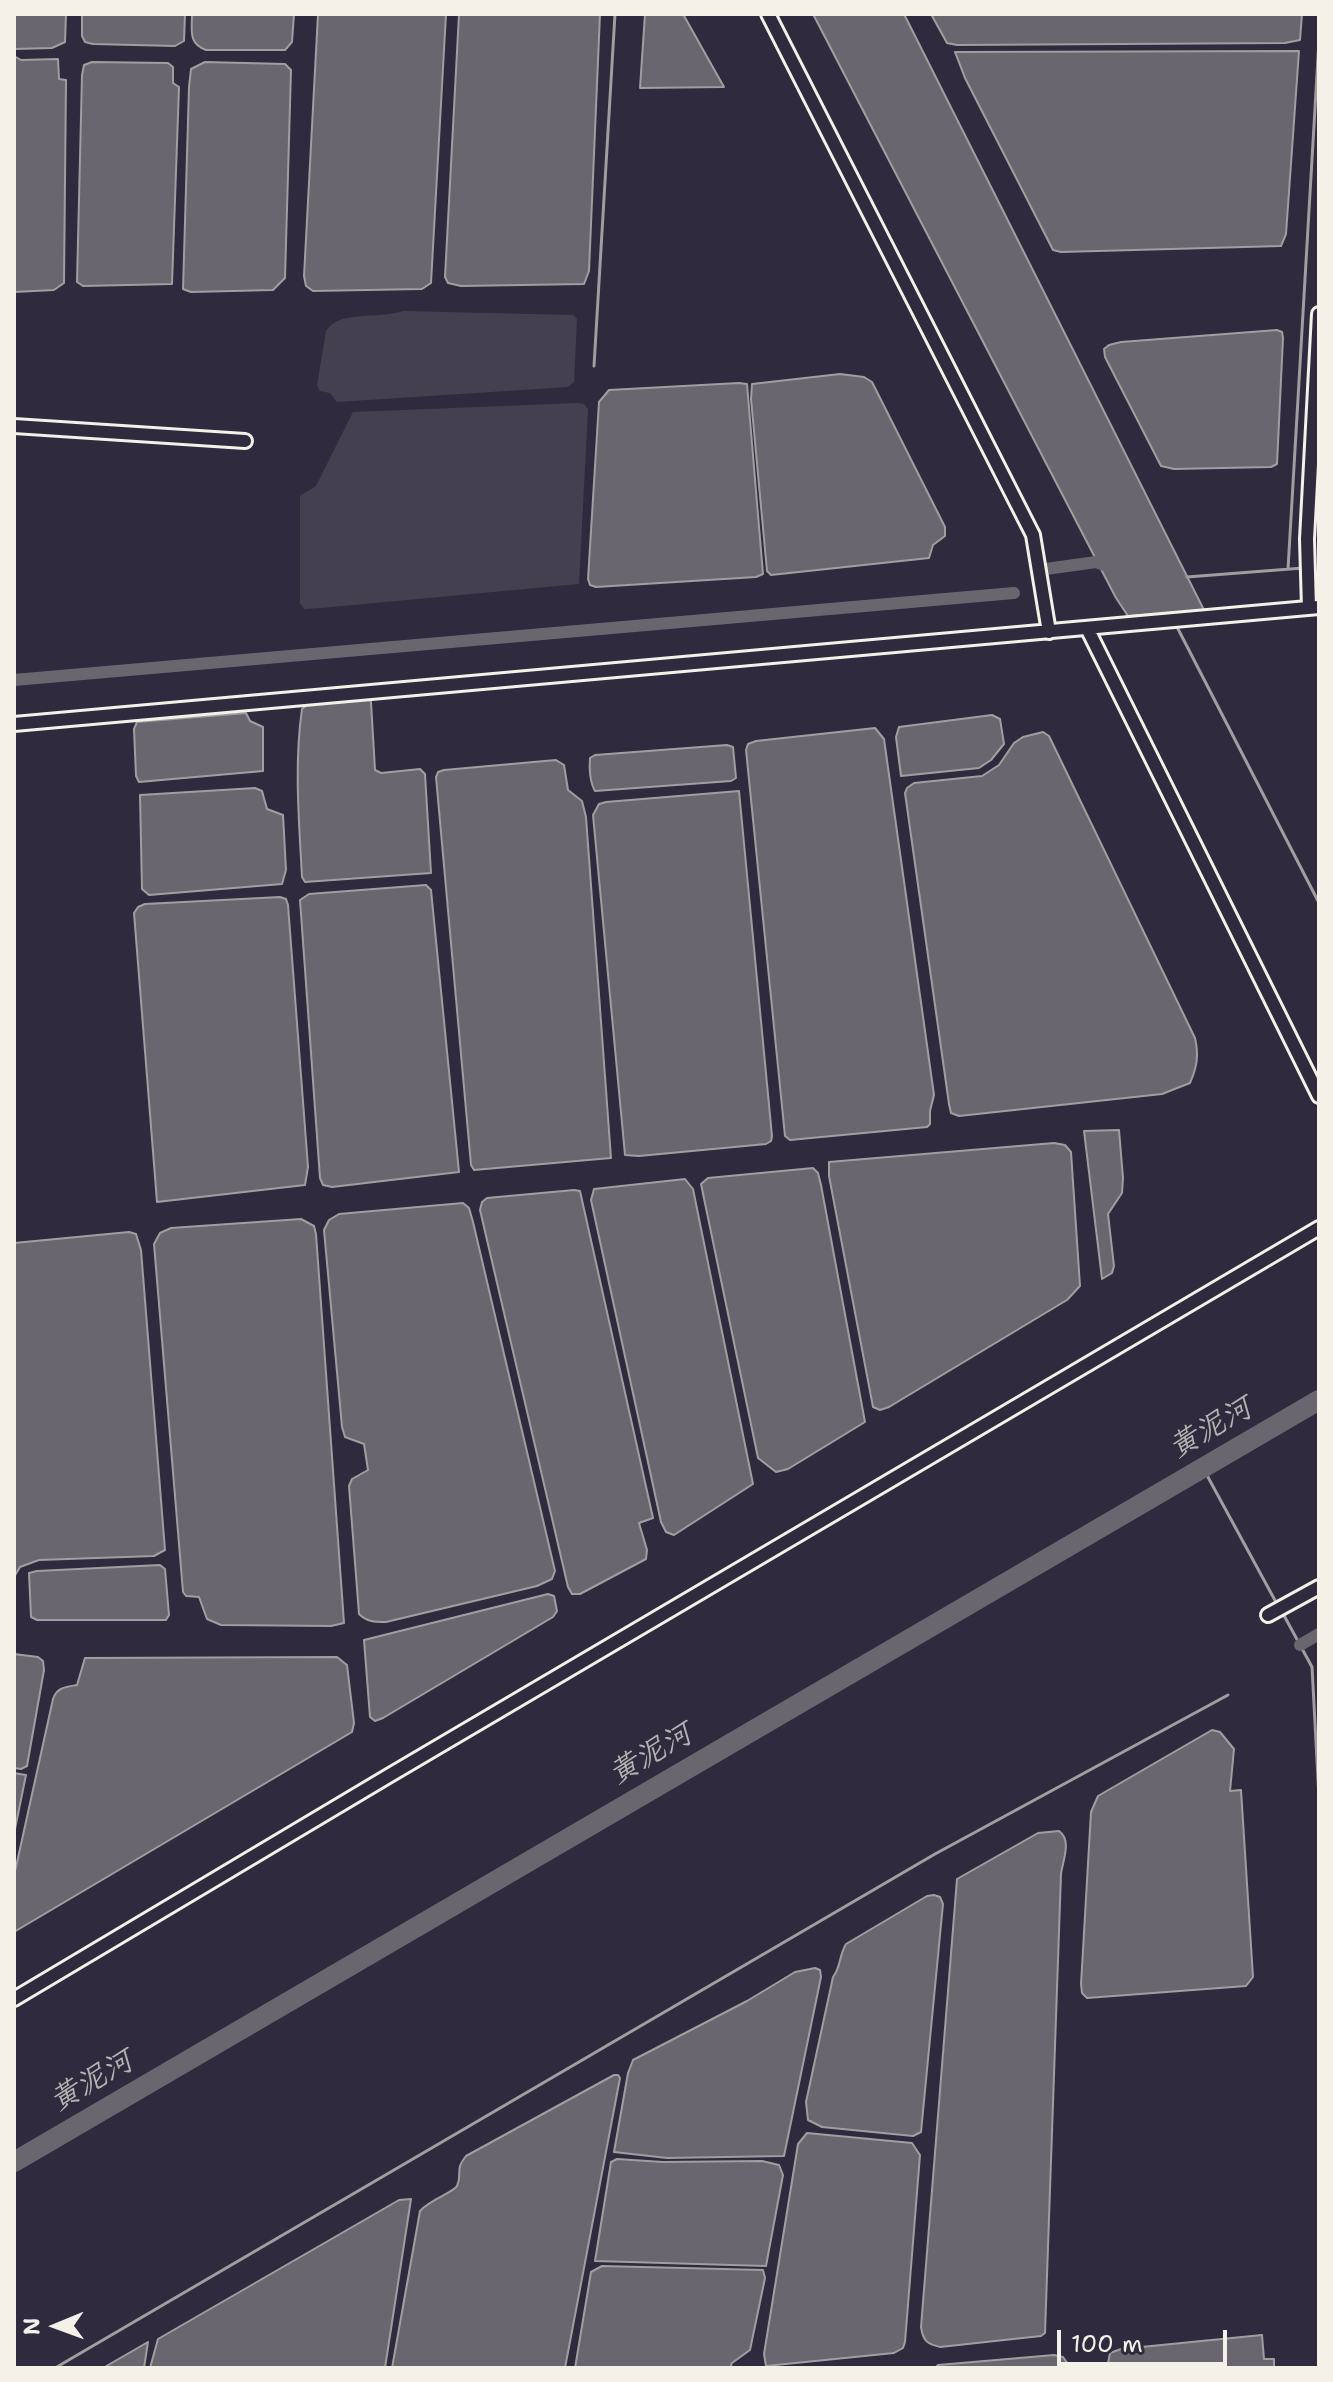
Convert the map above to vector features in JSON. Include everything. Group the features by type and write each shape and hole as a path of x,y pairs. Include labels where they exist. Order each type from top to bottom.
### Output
{"street":[{"path":"768,14 1033,535 1049,632"},
{"path":"14,724 1314,607 1308,567 1319,314"},
{"path":"14,426 245,441"},
{"path":"1087,628 1319,1096"},
{"path":"14,1999 1319,1228"},
{"path":"1268,1615 1319,1587"}],"shaded area":[{"path":"14,14 66,14 65,42 52,48 14,49"},
{"path":"82,14 185,14 184,41 175,46 85,42"},
{"path":"192,14 294,14 292,42 285,50 206,50 194,40"},
{"path":"318,14 446,14 431,283 422,289 313,291 306,286 304,276"},
{"path":"459,14 600,14 589,271 584,284 461,286 448,283 445,277"},
{"path":"645,14 683,14 724,87 640,88"},
{"path":"813,14 904,14 1204,610 1128,616 1116,598"},
{"path":"931,14 1302,14 1300,40 1285,43 957,45 947,43"},
{"path":"1299,51 1286,234 1281,246 1061,252 1053,250 965,78 955,52"},
{"path":"14,56 21,60 58,59 59,79 66,80 64,283 54,290 14,292"},
{"path":"92,62 168,63 173,67 173,83 179,87 172,284 83,286 77,282 82,75 84,65"},
{"path":"205,62 285,64 291,70 285,278 273,290 191,292 183,289 189,87 191,69"},
{"path":"403,311 573,315 577,319 574,382 568,387 337,402 330,393 320,391 317,385 326,331 332,324 350,317"},
{"path":"1282,332 1283,338 1277,464 1271,467 1174,469 1161,466 1105,357 1104,349 1121,342"},
{"path":"840,374 864,377 872,382 945,527 945,536 933,545 929,558 771,575 767,571 752,384"},
{"path":"747,384 763,574 756,577 590,585 599,402 609,390"},
{"path":"578,403 588,409 579,584 304,609 300,603 300,496 316,486 353,412"},
{"path":"368,698 371,702 375,770 381,773 420,769 425,774 431,873 305,882 302,877 298,793 302,709 308,704"},
{"path":"246,713 250,721 263,727 263,771 139,782 136,776 134,729 137,722"},
{"path":"992,715 1000,719 1004,744 991,760 979,768 901,776 896,737 899,727"},
{"path":"875,728 884,739 934,1095 930,1124 927,1127 790,1140 785,1136 746,750 748,744 756,741"},
{"path":"1043,732 1049,736 1195,1038 1196,1066 1190,1083 1162,1094 959,1116 951,1113 949,1104 905,793 914,783 982,776 999,765 1014,743 1023,737"},
{"path":"733,747 736,778 731,781 595,791 592,784 590,758 595,755"},
{"path":"556,760 564,765 568,790 582,801 586,817 611,1158 474,1170 471,1165 436,777 438,772 444,770"},
{"path":"255,788 262,791 267,809 283,815 286,870 282,884 149,895 142,889 140,795"},
{"path":"739,791 771,1141 766,1144 625,1155 593,815 599,804 606,802"},
{"path":"426,885 431,890 459,1172 332,1187 323,1185 320,1178 300,900 309,894"},
{"path":"286,899 288,905 308,1167 305,1185 157,1202 134,913 145,904"},
{"path":"1119,1130 1122,1193 1108,1214 1114,1266 1112,1273 1102,1279 1084,1131"},
{"path":"1054,1143 1065,1145 1071,1152 1080,1286 1067,1300 889,1407 880,1410 873,1407 829,1176 829,1162"},
{"path":"813,1168 821,1185 865,1422 788,1469 776,1472 758,1458 701,1184 708,1178"},
{"path":"685,1179 693,1189 753,1484 674,1535 666,1532 661,1522 591,1200 594,1189"},
{"path":"580,1191 653,1518 639,1523 647,1550 646,1559 580,1594 572,1594 568,1587 480,1210 487,1198"},
{"path":"463,1203 469,1208 473,1222 555,1571 552,1579 537,1586 386,1622 371,1621 359,1614 349,1486 352,1479 368,1470 364,1444 345,1437 342,1427 324,1230 329,1220 339,1214"},
{"path":"301,1219 314,1226 316,1234 344,1623 331,1626 221,1625 207,1619 199,1597 186,1596 183,1592 154,1244 160,1233 171,1228"},
{"path":"129,1232 136,1234 141,1250 165,1550 154,1556 39,1560 20,1567 14,1577 14,1243"},
{"path":"160,1565 165,1569 169,1615 166,1620 37,1620 31,1617 29,1573"},
{"path":"548,1594 554,1596 557,1611 553,1617 383,1718 375,1721 370,1717 364,1640"},
{"path":"14,1654 38,1657 43,1661 44,1670 27,1766 21,1769 14,1768"},
{"path":"337,1657 347,1665 354,1723 352,1732 14,1932 14,1876 53,1699 59,1690 77,1685 85,1658"},
{"path":"1212,1730 1220,1732 1234,1749 1230,1791 1241,1790 1253,1977 1246,1986 1087,1998 1082,1993 1081,1984 1091,1812 1098,1796"},
{"path":"14,1773 26,1775 14,1834"},
{"path":"1059,1831 1066,1845 1061,1874 1045,2333 1041,2336 940,2347 926,2341 921,2327 957,1879 1038,1833"},
{"path":"927,1896 940,1897 943,1904 921,2132 913,2136 822,2127 808,2120 806,2102 833,1977 846,1944"},
{"path":"820,1970 821,1977 784,2156 667,2158 614,2152 633,2060 747,2001 795,1972"},
{"path":"614,2075 620,2078 565,2368 392,2368 420,2211 457,2186 460,2165 466,2156"},
{"path":"807,2133 912,2143 920,2155 905,2342 903,2348 894,2353 766,2366 764,2354 798,2144"},
{"path":"617,2159 762,2161 779,2165 783,2175 766,2266 595,2261 611,2162"},
{"path":"411,2199 385,2368 150,2368 158,2339 399,2200"},
{"path":"602,2266 763,2270 765,2278 750,2350 730,2368 575,2368 591,2272"},
{"path":"1262,2335 1264,2359 1274,2359 1274,2368 1107,2368 1110,2353 1121,2349"},
{"path":"148,2342 144,2368 103,2368"},
{"path":"1054,2355 1063,2357 1068,2364 1092,2368 935,2368 938,2365"}],"waterway":[{"path":"594,366 615,14"},
{"path":"1288,569 1319,40"},
{"path":"1046,569 1096,562 1110,567"},
{"path":"1187,577 1303,568"},
{"path":"14,680 1014,593"},
{"path":"1176,625 1319,903"},
{"name":"黄泥河","path":"14,2162 1319,1400"},
{"path":"1203,1468 1277,1604"},
{"path":"1281,1610 1312,1667 1319,1798"},
{"path":"1300,1645 1319,1634"},
{"path":"55,2368 935,1854 1228,1695"}]}
